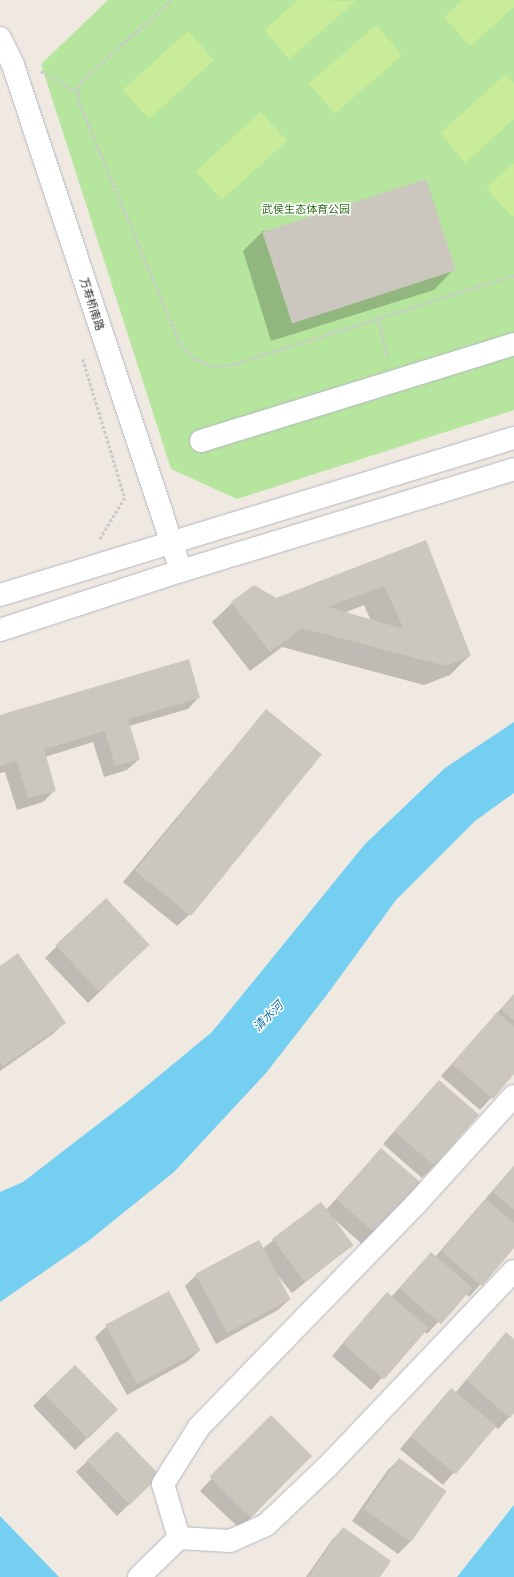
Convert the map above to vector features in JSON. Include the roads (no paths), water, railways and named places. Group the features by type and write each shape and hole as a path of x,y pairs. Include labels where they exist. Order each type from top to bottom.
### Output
{"street":[{"name":"万寿桥南路","path":"0,38 13,65 181,571"},
{"path":"201,441 514,344"},
{"path":"0,595 514,438"},
{"path":"0,630 181,571 514,469"},
{"path":"179,1538 163,1484 199,1427 415,1205 514,1096"},
{"path":"139,1577 179,1538 230,1541 266,1525 328,1466 514,1271"}],"water":[{"name":"清水河","path":"514,722 514,793 475,821 396,900 326,996 266,1073 174,1172 87,1242 0,1302 0,1192 23,1182 132,1098 212,1032 365,844 445,768"},
{"path":"514,1505 514,1577 457,1577"},
{"path":"0,1516 59,1577 0,1577"}],"park label":[{"name":"武侯生态体育公园","path":"306,209"}]}
